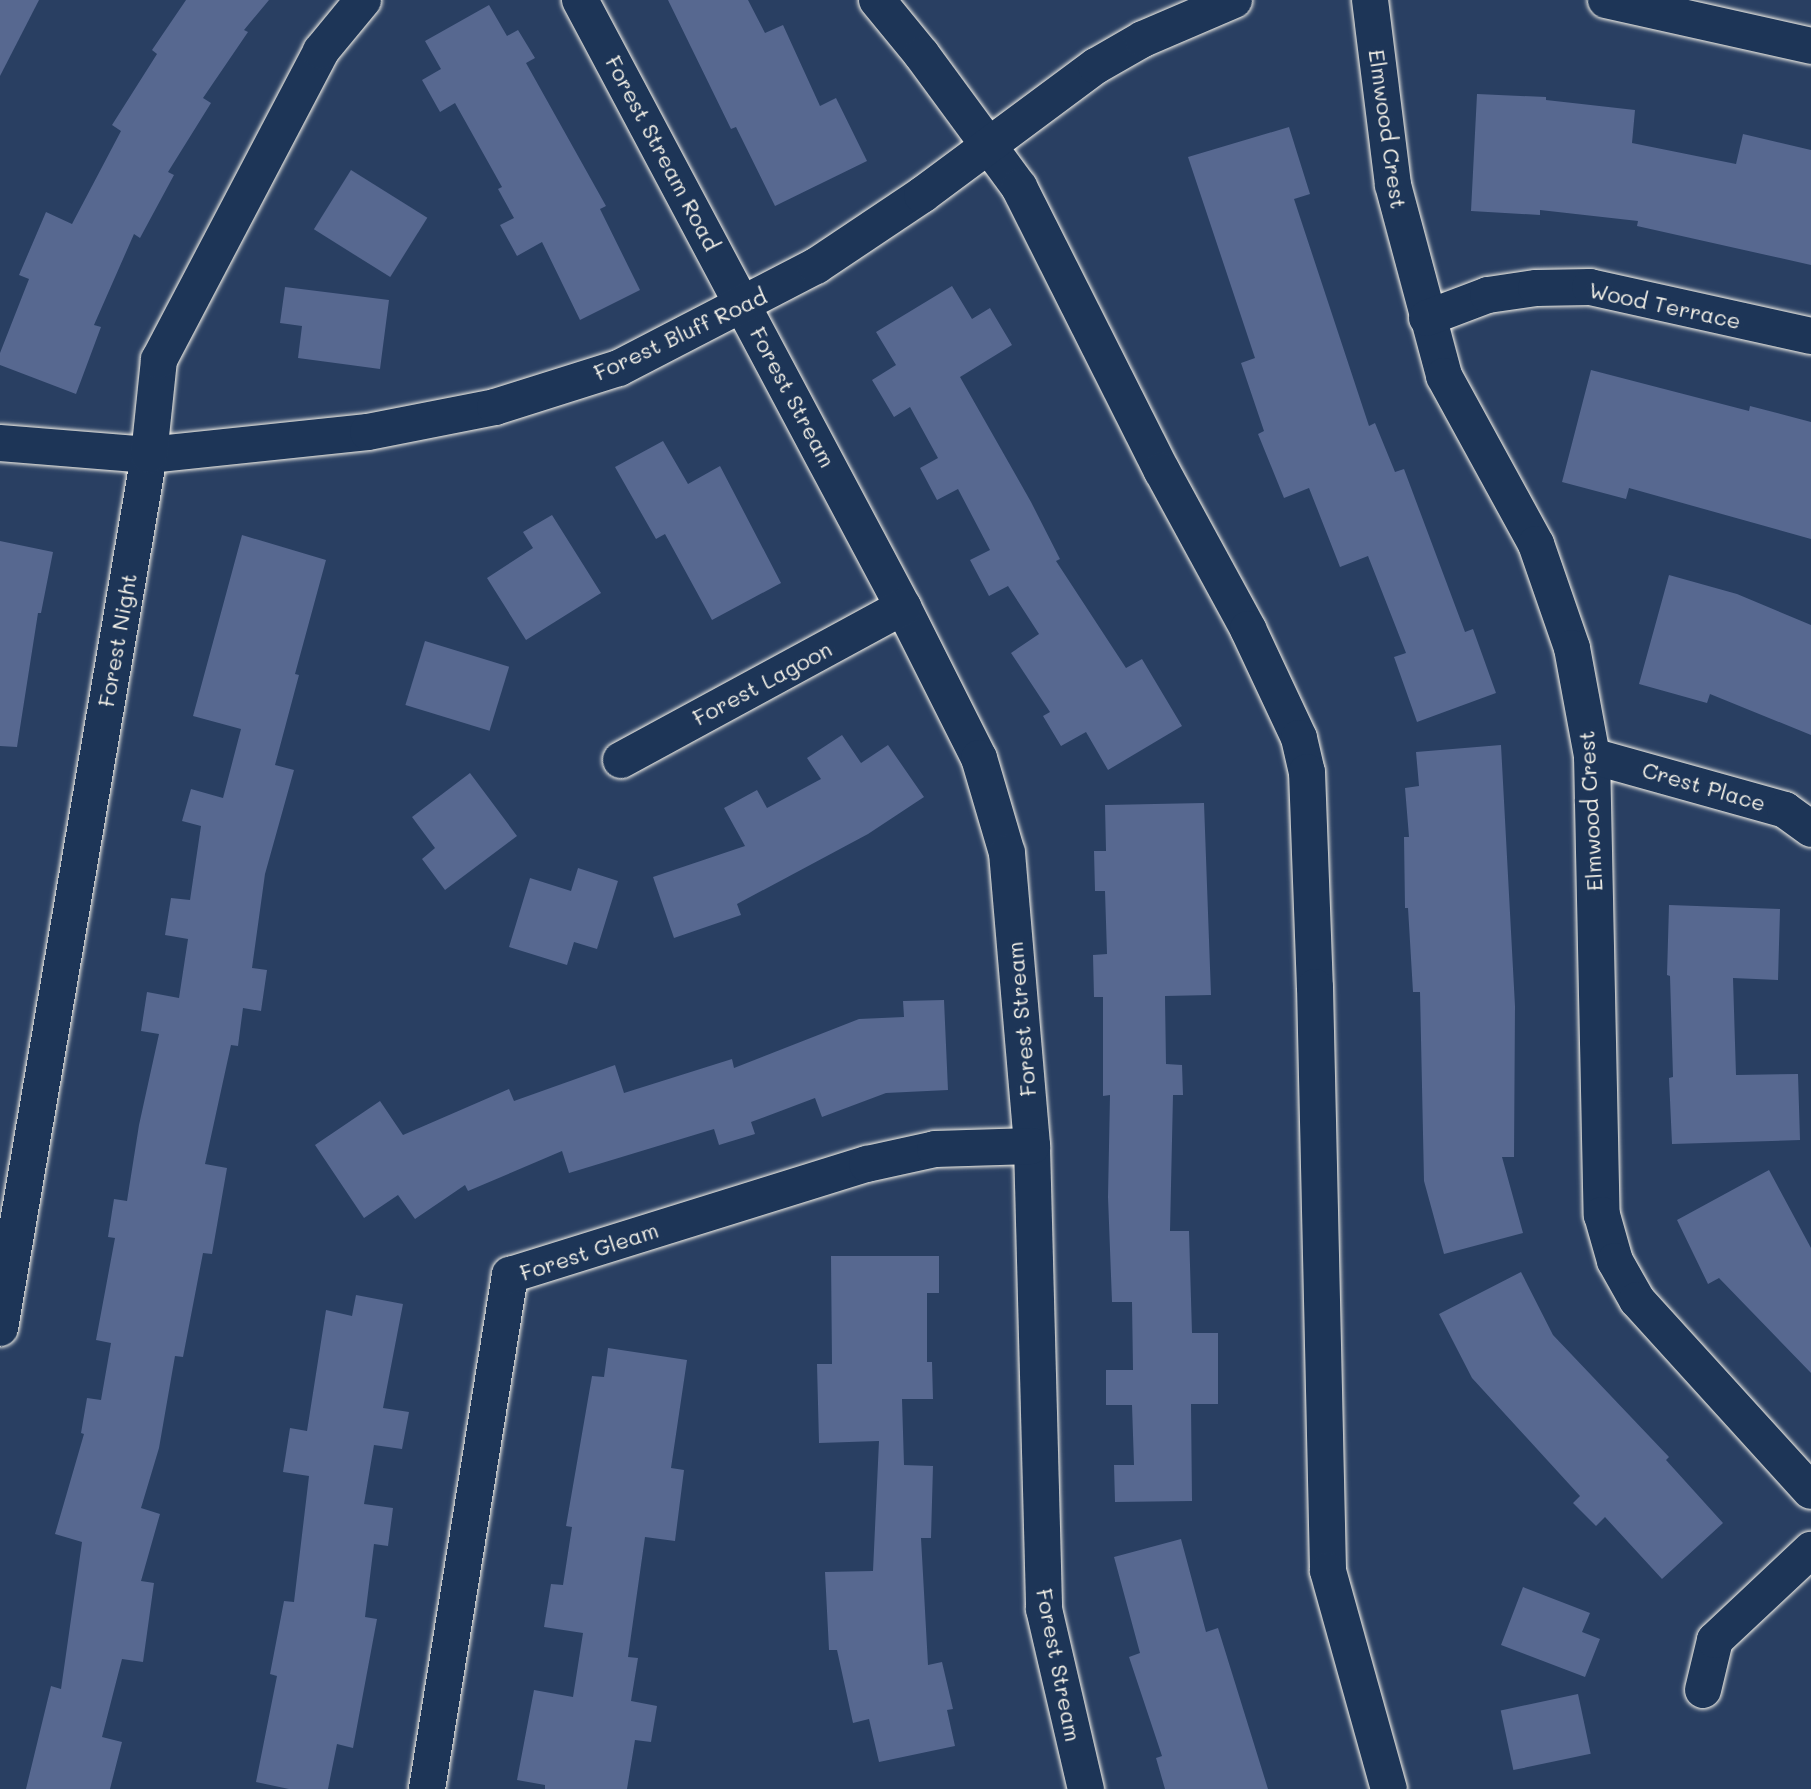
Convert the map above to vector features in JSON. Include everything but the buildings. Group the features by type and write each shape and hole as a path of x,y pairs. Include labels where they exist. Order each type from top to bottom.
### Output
{"street":[{"name":"Forest Night","path":"0,1328 149,455 159,360 321,51 363,0"},
{"name":"Forest Stream Road","path":"580,0 745,305"},
{"path":"877,0 1019,187 1162,471 1254,642 1299,738 1307,772 1315,987 1328,1571 1389,1789"},
{"name":"Forest Bluff Road","path":"0,443 149,455 368,432 495,407 619,368 816,266 922,195 1096,66 1143,39 1234,0"},
{"name":"Elmwood Crest","path":"1370,0 1393,185 1444,376 1536,544 1572,648 1592,756 1602,1215 1615,1261 1637,1300 1811,1491"},
{"path":"1606,0 1811,46"},
{"name":"Wood Terrace","path":"1427,318 1488,295 1536,288 1590,287 1811,336"},
{"name":"Forest Stream","path":"745,305 979,758 1007,853 1032,1146 1044,1609 1086,1789"},
{"name":"Forest Lagoon","path":"621,760 903,607"},
{"name":"Crest Place","path":"1592,756 1785,810 1811,829"},
{"name":"Forest Gleam","path":"427,1789 510,1275 867,1164 935,1149 1032,1146"},
{"path":"1703,1690 1715,1640 1811,1550"}]}
